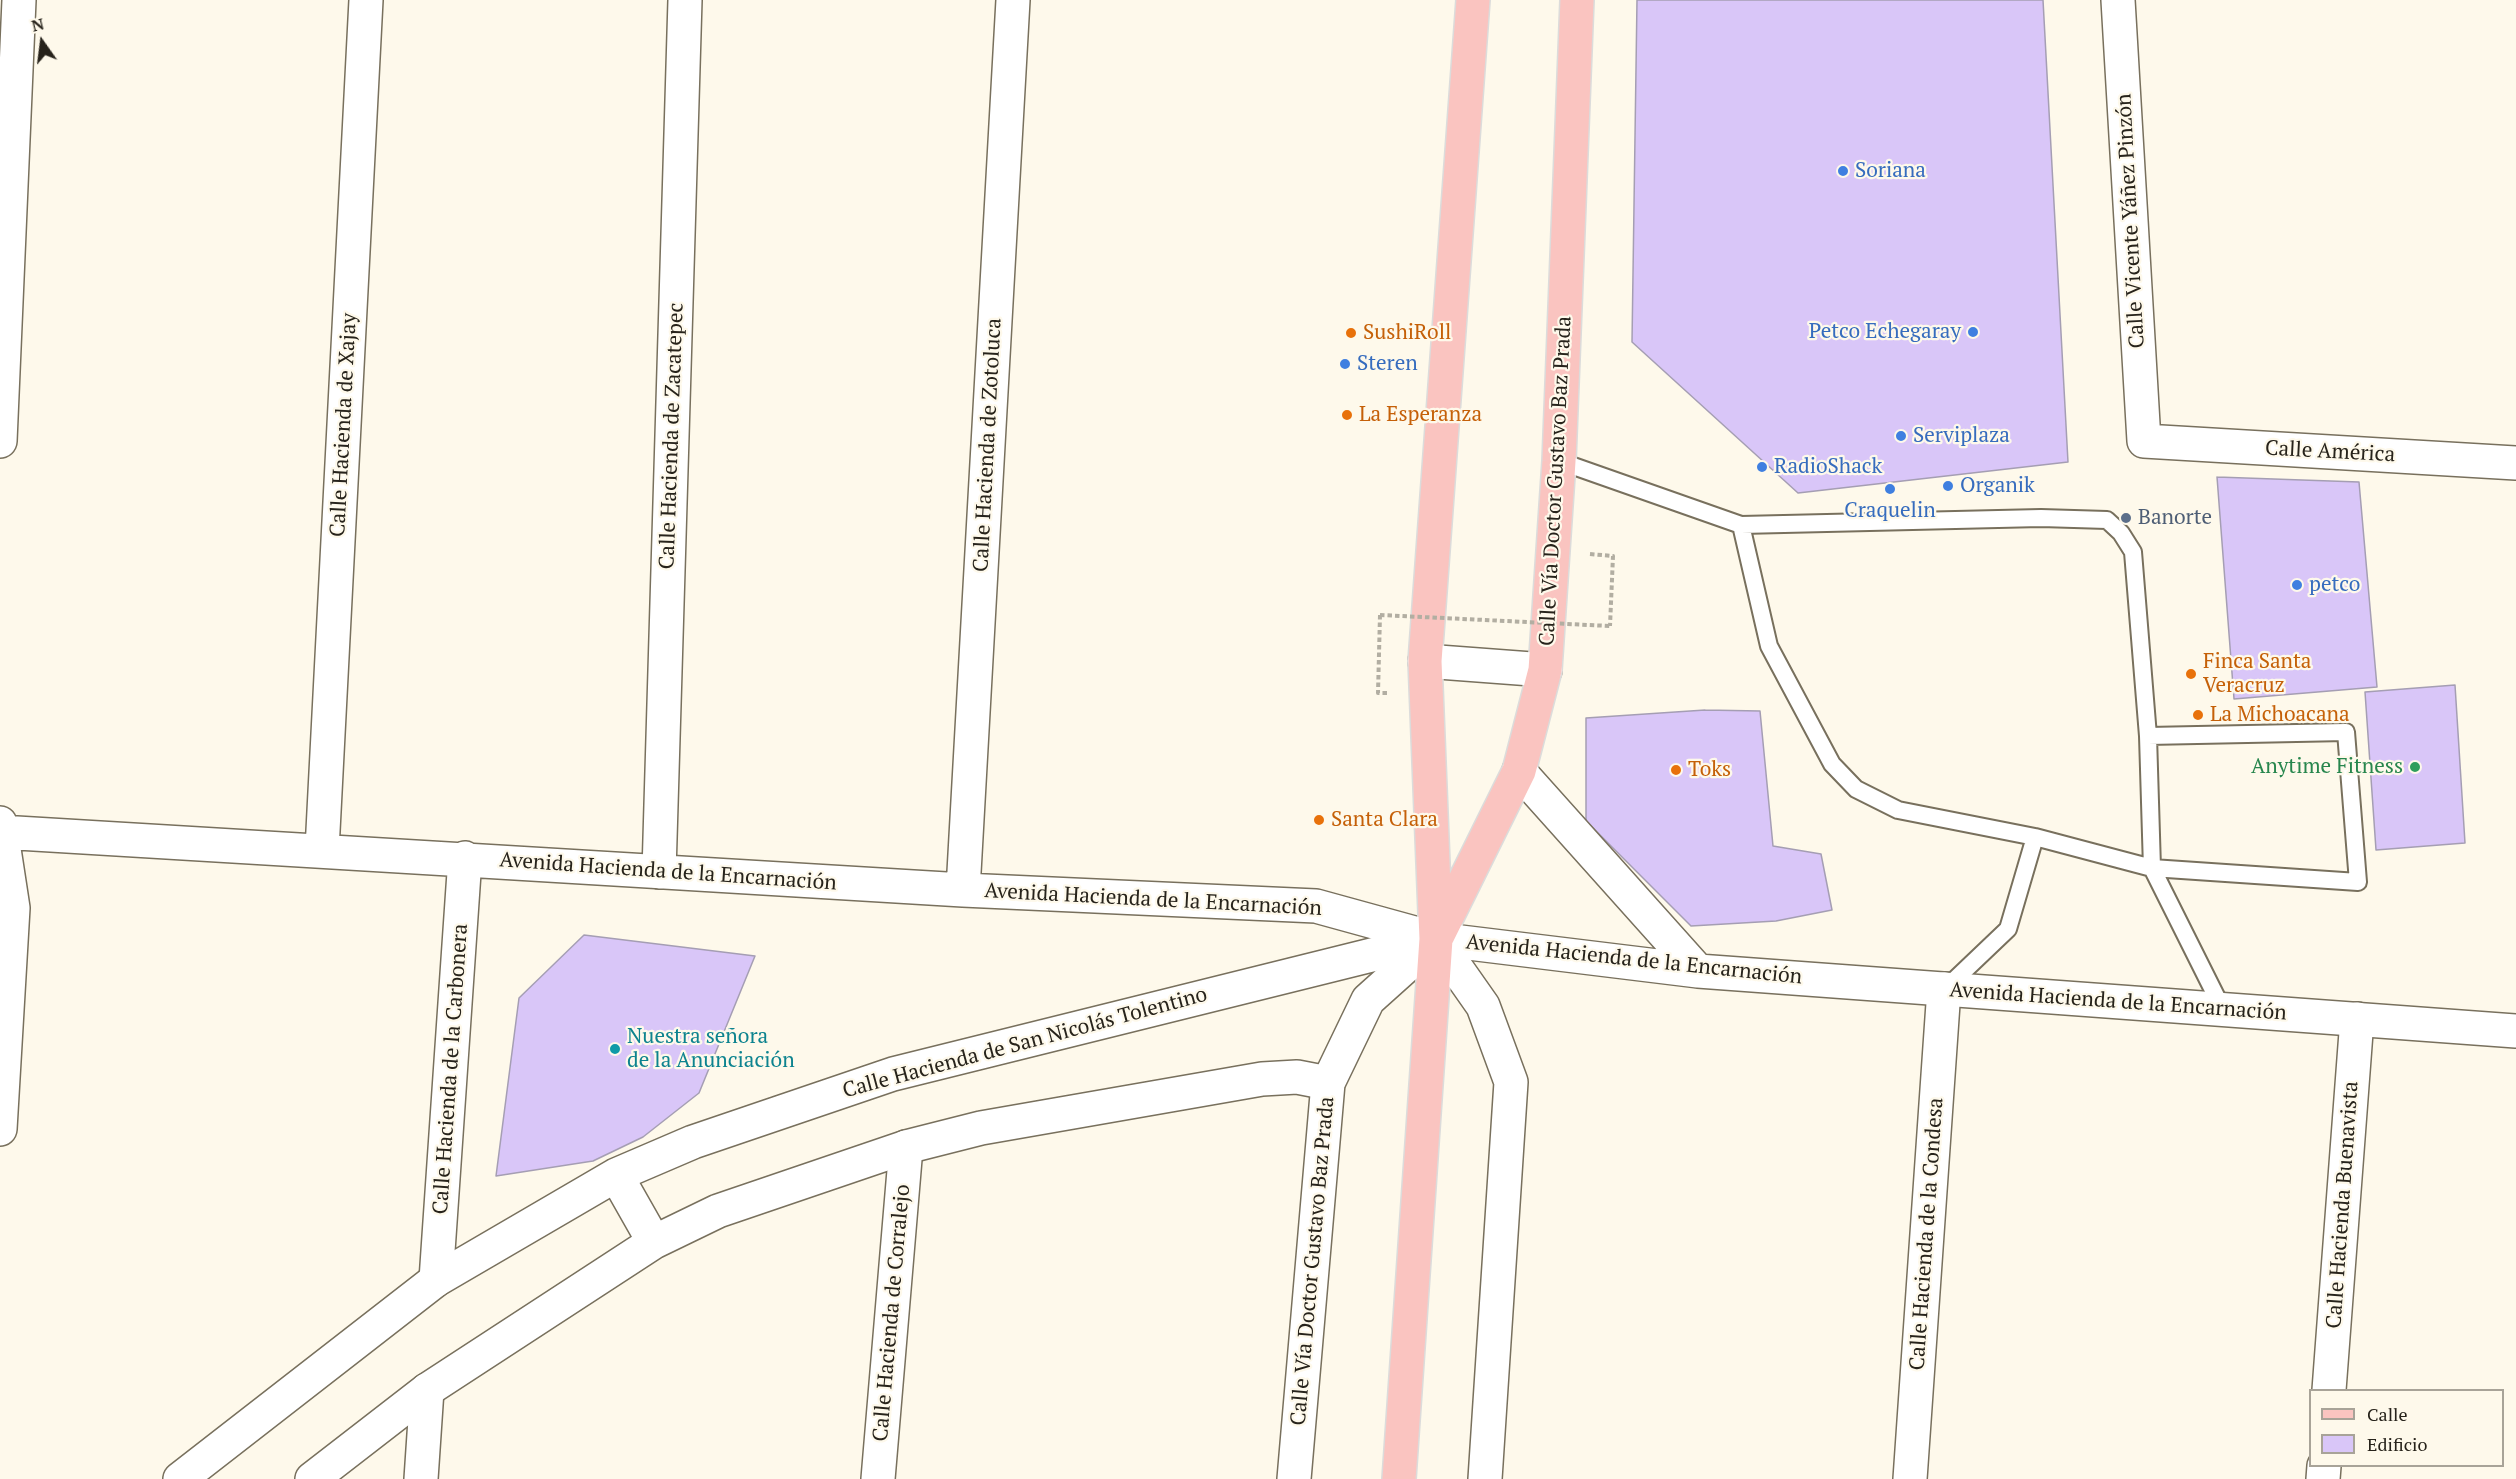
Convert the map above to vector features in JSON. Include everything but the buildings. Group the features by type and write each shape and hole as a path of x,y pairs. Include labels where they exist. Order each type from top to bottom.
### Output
{"main road":[{"name":"Calle Vía Doctor Gustavo Baz Prada","path":"1399,1479 1436,939 1425,661 1473,0"},
{"name":"Calle Vía Doctor Gustavo Baz Prada","path":"1436,939 1519,771 1545,670 1559,461 1577,0"}],"street":[{"path":"0,441 19,0"},
{"name":"Calle Hacienda de Xajay","path":"322,850 366,0"},
{"name":"Calle Hacienda de Zacatepec","path":"658,872 685,0"},
{"name":"Calle Hacienda de Zotoluca","path":"963,890 1014,0"},
{"name":"Calle Vicente Yáñez Pinzón","path":"2118,0 2144,441"},
{"name":"Calle América","path":"2144,441 2516,463"},
{"path":"1425,661 1545,670"},
{"path":"1519,771 1698,971"},
{"path":"0,829 13,908 0,1129"},
{"name":"Avenida Hacienda de la Encarnación","path":"0,829 963,890 1316,906 1436,939 1698,971 2516,1031"},
{"name":"Calle Hacienda de la Carbonera","path":"436,1280 465,858"},
{"path":"1436,939 1483,1006 1511,1082 1485,1479"},
{"name":"Calle Vía Doctor Gustavo Baz Prada","path":"1294,1479 1328,1083 1368,1000 1436,939"},
{"name":"Calle Hacienda de San Nicolás Tolentino","path":"180,1479 436,1280 616,1175 693,1142 893,1074 1436,939"},
{"name":"Calle Hacienda de la Condesa","path":"1910,1479 1944,989"},
{"name":"Calle Hacienda Buenavista","path":"2329,1389 2357,1019"},
{"path":"312,1479 428,1390 654,1242 718,1211 906,1147 981,1128 1262,1079 1297,1077 1328,1083"},
{"name":"Calle Hacienda de Corralejo","path":"878,1479 906,1147"},
{"path":"616,1175 654,1242"},
{"path":"421,1479 428,1390"}],"lane":[{"path":"1559,461 1741,525 2041,519 2107,520 2121,533 2133,552 2148,736 2152,868 2223,1010"},
{"path":"1741,525 1769,646 1832,764 1856,789 1898,810 2035,837 2152,868 2358,882 2346,732 2148,736"},
{"path":"1944,989 2008,928 2035,837"}],"path":[{"path":"1378,693 1380,615 1610,626 1613,555"}],"place":[{"name":"Soriana","path":"1843,171"},
{"name":"Petco Echegaray","path":"1973,332"},
{"name":"SushiRoll","path":"1351,333"},
{"name":"Steren","path":"1345,364"},
{"name":"La Esperanza","path":"1347,415"},
{"name":"Serviplaza","path":"1901,436"},
{"name":"RadioShack","path":"1762,467"},
{"name":"Organik","path":"1948,486"},
{"name":"Craquelin","path":"1890,489"},
{"name":"Banorte","path":"2126,518"},
{"name":"petco","path":"2297,585"},
{"name":"Finca Santa Veracruz","path":"2191,674"},
{"name":"La Michoacana","path":"2198,715"},
{"name":"Anytime Fitness","path":"2415,767"},
{"name":"Toks","path":"1676,770"},
{"name":"Santa Clara","path":"1319,820"},
{"name":"Nuestra señora de la Anunciación","path":"615,1049"}]}
